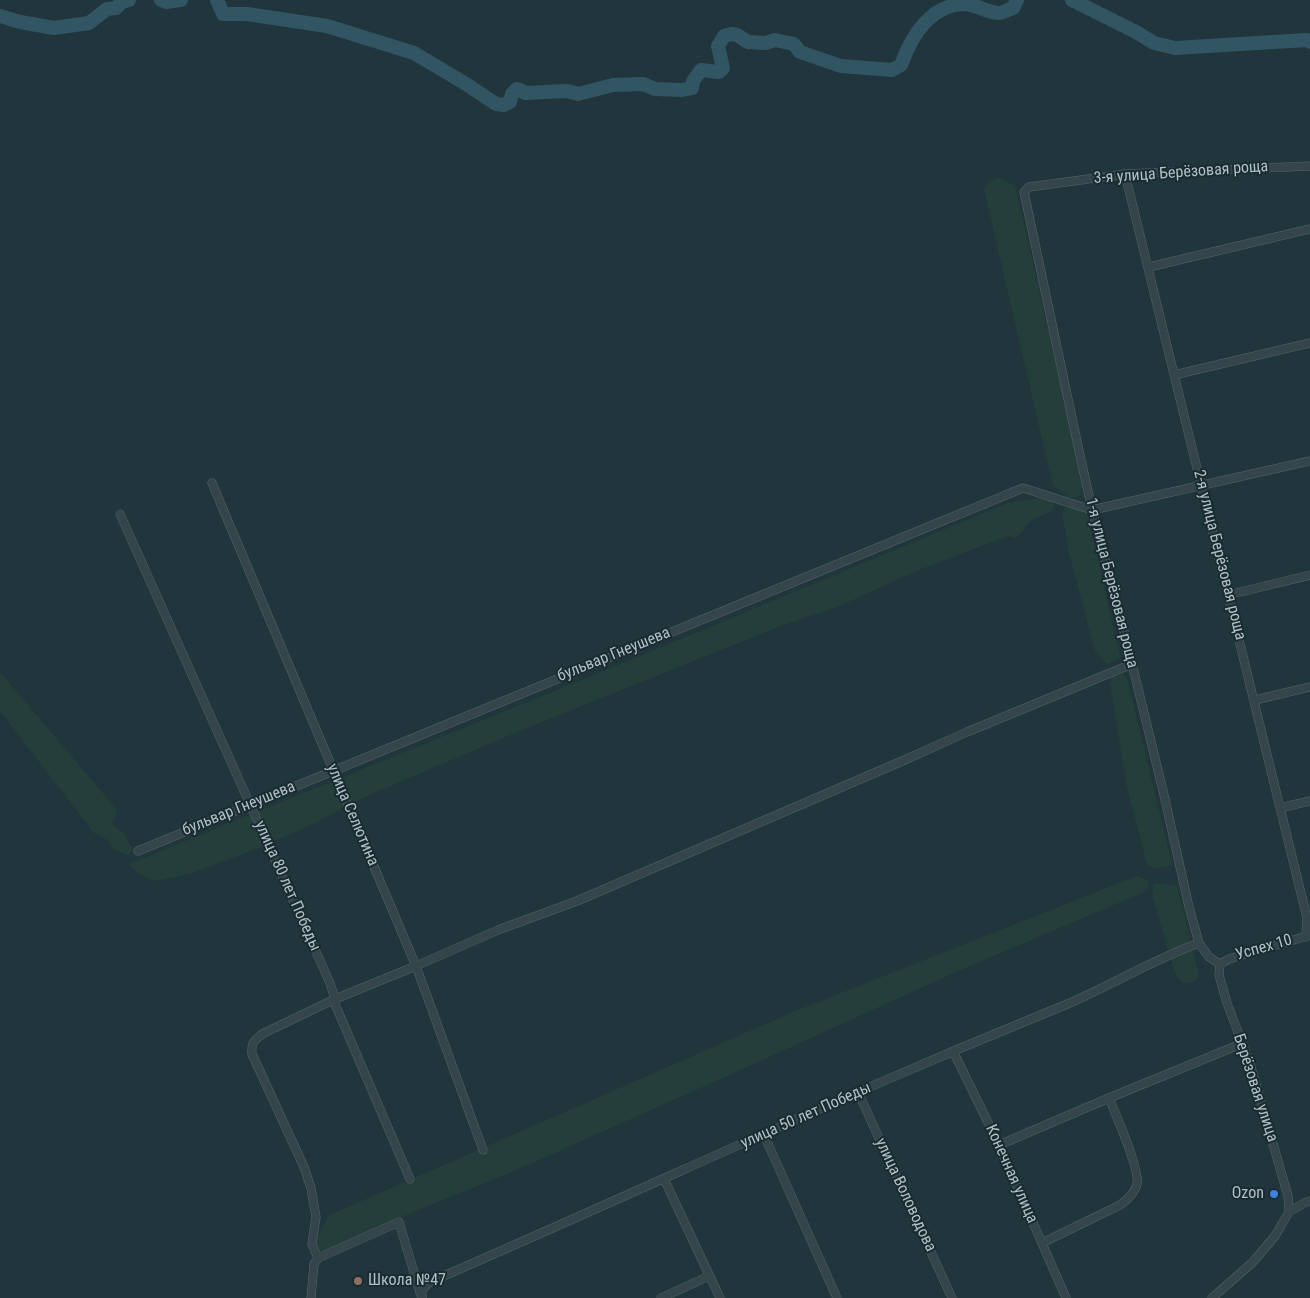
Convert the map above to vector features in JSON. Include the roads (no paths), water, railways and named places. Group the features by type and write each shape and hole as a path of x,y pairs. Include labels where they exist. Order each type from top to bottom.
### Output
{"street":[{"name":"3-я улица Берёзовая роща","path":"1024,192 1028,188 1125,174 1310,166"},
{"name":"2-я улица Берёзовая роща","path":"1125,174 1308,918 1308,936"},
{"name":"1-я улица Берёзовая роща","path":"1024,192 1092,510 1164,795 1183,884 1199,943 1209,957 1220,964"},
{"path":"1149,267 1310,229"},
{"path":"1174,375 1310,343"},
{"path":"1092,510 1310,461"},
{"name":"улица Селютина","path":"212,483 416,966 483,1150"},
{"name":"бульвар Гнеушева","path":"138,851 1023,488 1092,510"},
{"name":"улица 80 лет Победы","path":"120,514 326,974 336,999 335,1004 410,1179"},
{"path":"1228,595 1310,575"},
{"path":"311,1298 314,1264 318,1258 312,1244 316,1217 311,1188 304,1168 252,1054 251,1046 253,1042 262,1034 336,999 498,930 577,901 967,732 1132,664"},
{"path":"1255,700 1310,687"},
{"path":"1280,808 1310,800"},
{"name":"Успех 10","path":"1220,964 1228,958 1308,936"},
{"name":"улица 50 лет Победы","path":"422,1298 422,1289 430,1282 858,1092 1069,1003 1166,956 1199,943"},
{"name":"Берёзовая улица","path":"1220,964 1219,975 1227,1004 1250,1064 1288,1196 1289,1212"},
{"path":"999,1146 1109,1098 1241,1044"},
{"name":"Конечная улица","path":"953,1051 999,1146 1066,1298"},
{"name":"улица Воловодова","path":"858,1092 952,1298"},
{"path":"1042,1243 1120,1205 1130,1198 1137,1185 1136,1170 1109,1098"},
{"path":"764,1134 837,1298"},
{"path":"664,1179 720,1298"},
{"path":"1212,1298 1252,1263 1274,1236 1289,1212 1310,1201"},
{"name":"улица 50 лет Победы","path":"318,1258 399,1222 422,1298"},
{"path":"661,1298 710,1276"}],"waterway":[{"path":"0,16 20,22 54,28 89,23 107,9 116,8 122,2 129,0"},
{"path":"161,0 166,2 181,0"},
{"path":"217,0 223,14 247,14 327,26 414,53 496,104 503,105 510,102 512,94 517,89 526,93 567,91 578,94 613,85 643,84 655,89 682,90 692,88 693,81 701,70 719,72 723,68 718,46 724,36 731,34 737,35 748,42 766,43 775,40 794,44 800,52 841,66 892,70 901,65 910,44 924,24 941,10 964,4 1000,13 1013,8 1017,0"},
{"path":"1072,0 1154,43 1175,48 1307,40 1310,42"}],"place":[{"name":"Ozon","path":"1274,1194"},
{"name":"Школа №47","path":"358,1281"}]}
